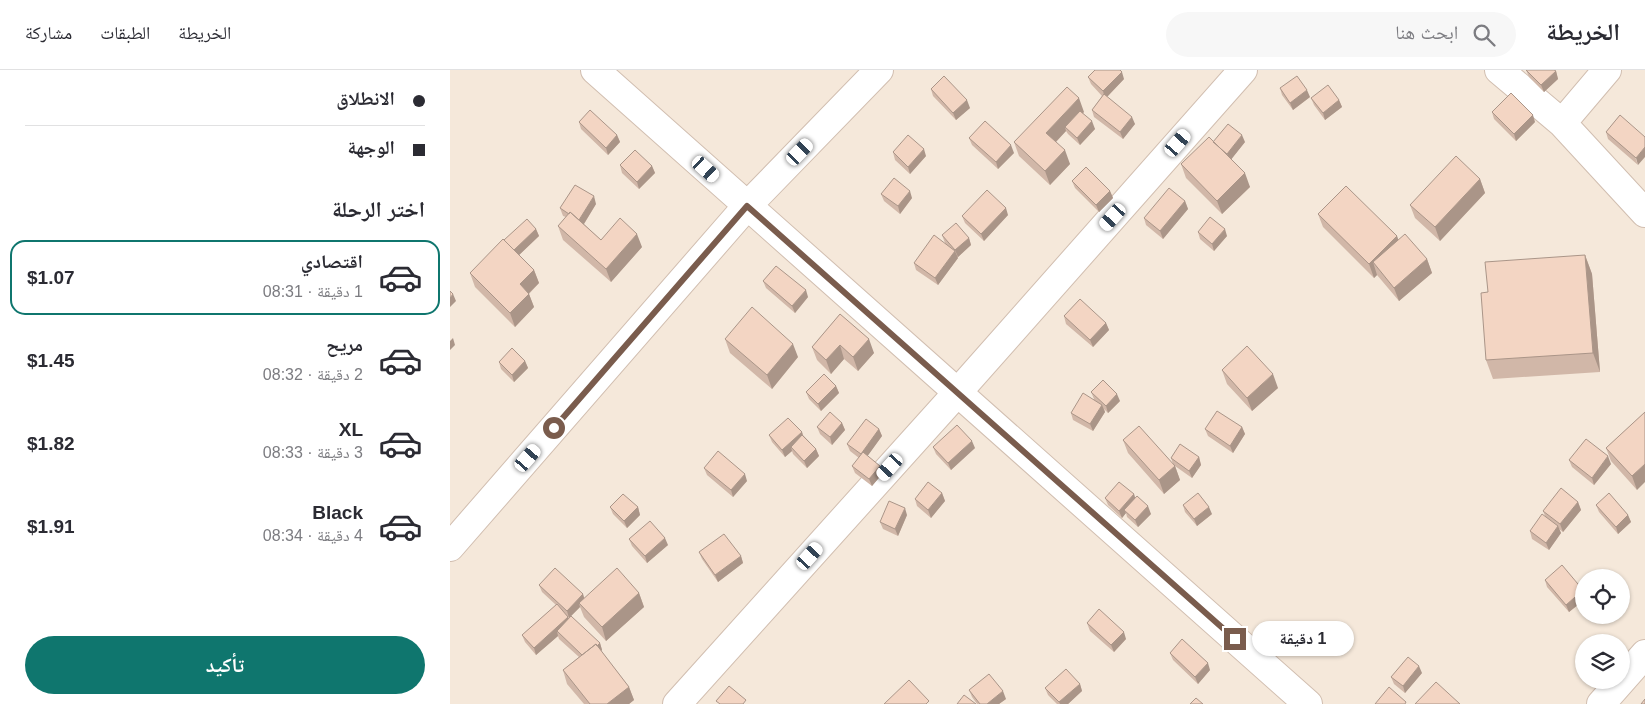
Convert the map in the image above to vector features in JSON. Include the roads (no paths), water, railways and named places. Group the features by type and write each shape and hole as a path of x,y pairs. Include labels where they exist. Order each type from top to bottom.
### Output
{"street":[{"path":"595,70 1308,704"},
{"path":"450,546 747,206 879,70"},
{"path":"676,704 957,393 1243,70"},
{"path":"1500,70 1562,123 1645,213"},
{"path":"1562,123 1607,70"},
{"path":"1601,704 1645,654"}]}
